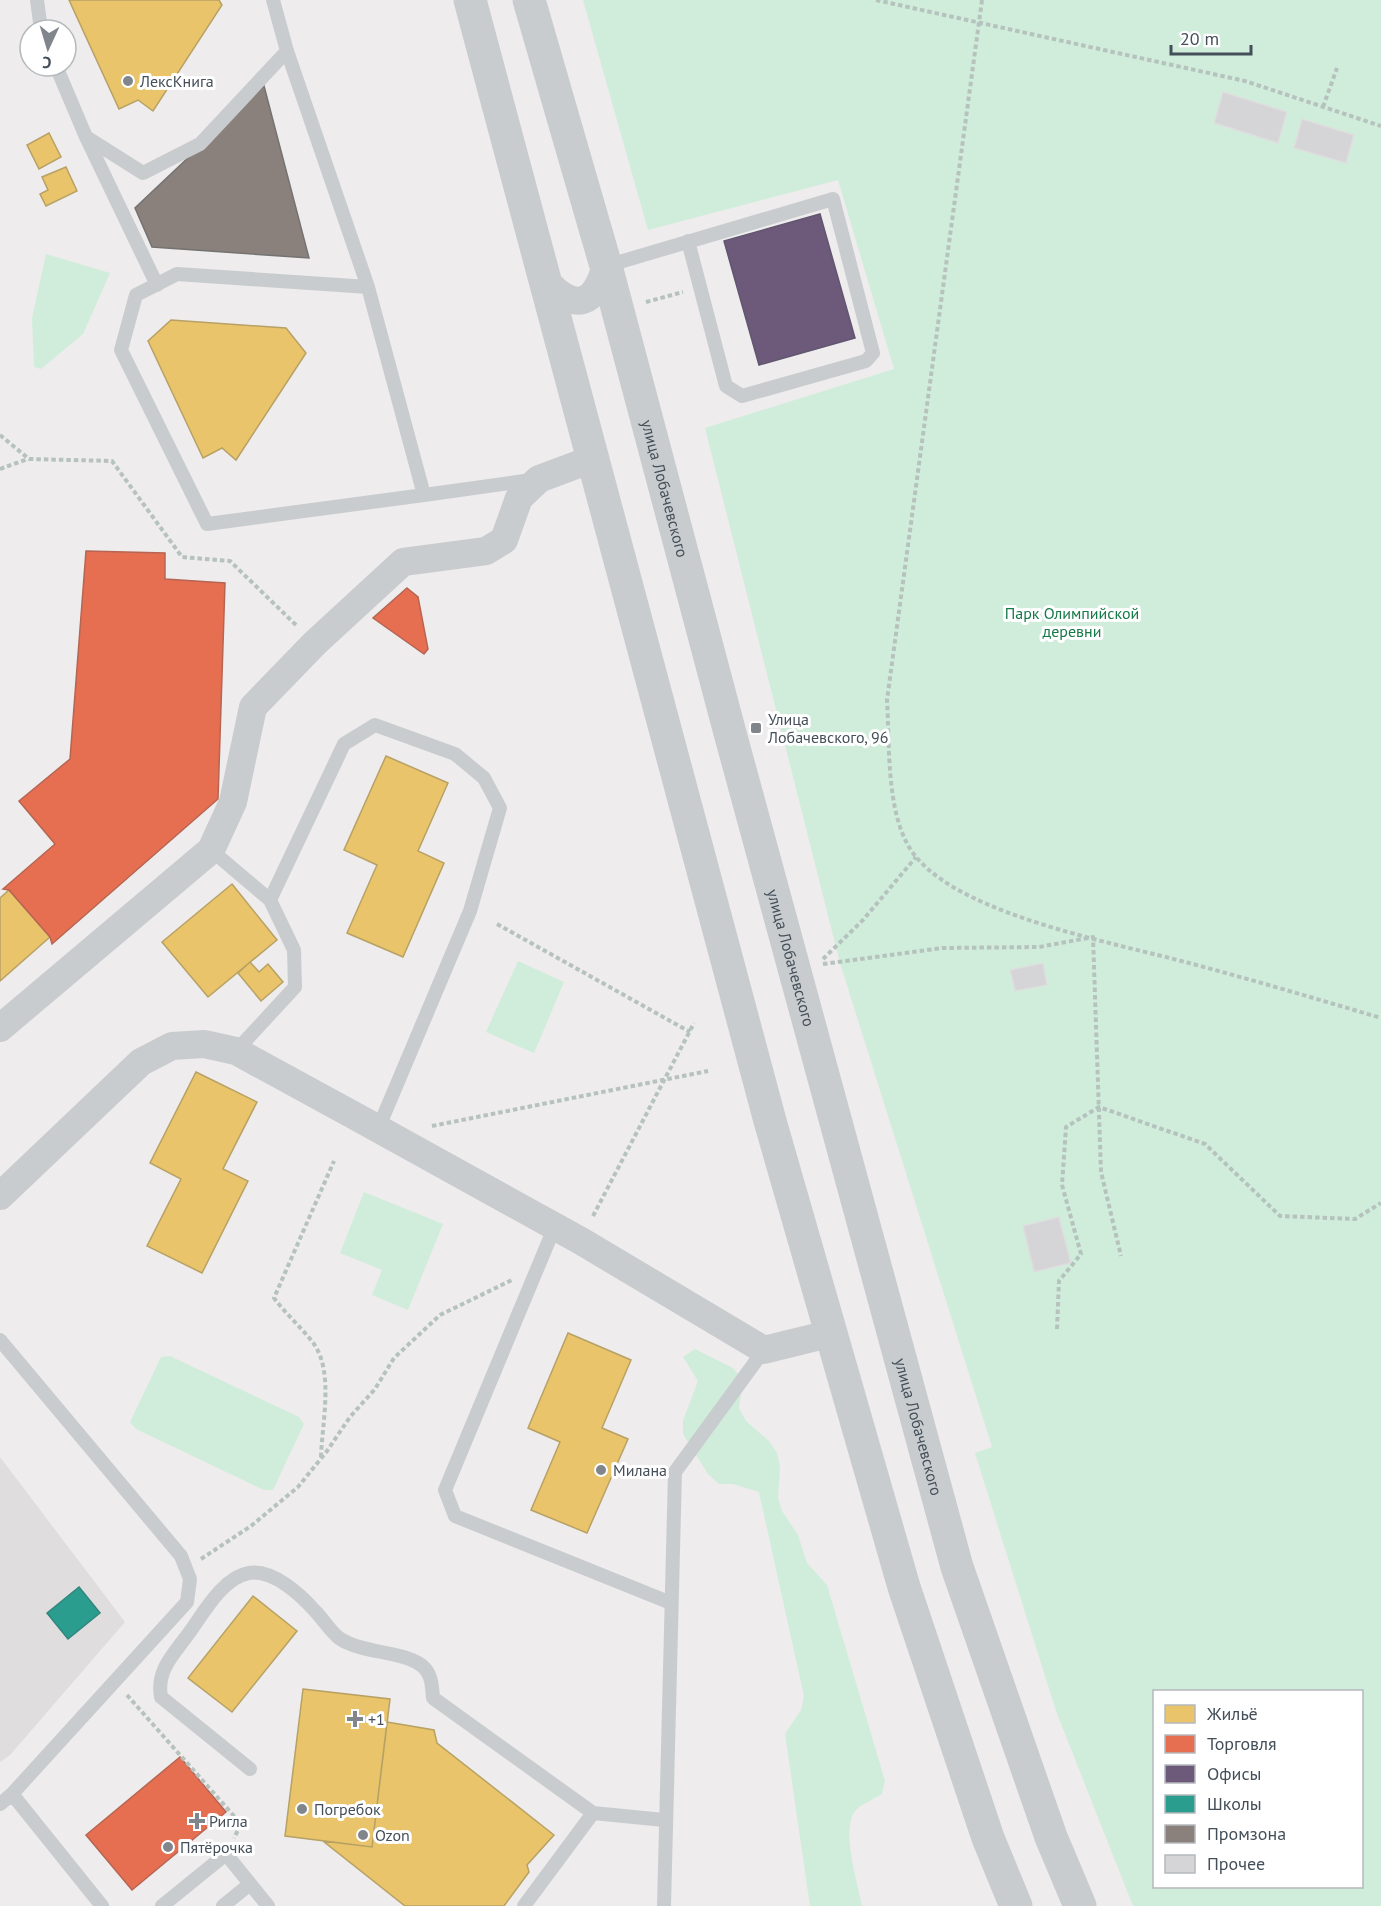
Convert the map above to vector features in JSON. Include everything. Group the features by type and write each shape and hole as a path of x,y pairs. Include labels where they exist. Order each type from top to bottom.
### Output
{"main road":[{"path":"470,0 595,458 770,1121 904,1587 988,1838 1016,1906"},
{"name":"улица Лобачевского","path":"529,0 606,266 957,1567 1044,1816 1080,1906"}],"street":[{"path":"547,282 558,294 570,300 583,301 594,295 601,284 606,266"},
{"path":"0,1028 211,849 233,802 253,707 315,643 403,562 486,551 504,540 519,498 539,479 595,458"},
{"path":"0,1196 141,1062 172,1046 204,1044 236,1051 555,1226 764,1350 832,1334"}],"lane":[{"path":"37,0 39,18"},
{"path":"273,0 287,51 368,287 424,495"},
{"path":"86,137 142,173 200,144 287,51"},
{"path":"61,78 86,137 157,285"},
{"path":"606,266 688,241 833,199 873,352 866,362 742,396 726,386 688,241"},
{"path":"368,287 177,274 136,295 121,350 207,524 539,479"},
{"path":"270,900 344,744 375,725 455,753 484,778 500,808 470,911 384,1132"},
{"path":"211,849 270,900 294,950 295,987 236,1051"},
{"path":"555,1226 446,1490 454,1516 671,1603"},
{"path":"0,1340 181,1556 190,1579 187,1602 12,1794 0,1804"},
{"path":"664,1906 664,1820 675,1472 764,1350"},
{"path":"250,1769 161,1697 158,1682 163,1669 211,1603 231,1581 249,1573 266,1575 284,1584 313,1608 339,1638 393,1657 411,1659 423,1667 431,1678 433,1698 593,1813 664,1820"},
{"path":"12,1794 102,1906"},
{"path":"524,1906 593,1813"},
{"path":"162,1906 226,1854 268,1906"},
{"path":"223,1906 250,1884"}],"path":[{"path":"876,0 1245,81 1381,126"},
{"path":"982,0 887,700 891,772 899,828 916,857 944,883 1014,915 1381,1018"},
{"path":"1323,106 1338,68"},
{"path":"646,302 668,296"},
{"path":"0,435 29,459"},
{"path":"0,469 29,459 112,461 182,557 230,561 315,643"},
{"path":"916,857 863,920 818,964 942,948 1039,947 1093,937"},
{"path":"497,924 690,1032"},
{"path":"1093,937 1101,1172 1121,1256"},
{"path":"580,1241 694,1023"},
{"path":"384,1132 708,1071"},
{"path":"1099,1107 1206,1144 1280,1216 1355,1220 1381,1203"},
{"path":"1057,1329 1059,1281 1081,1254 1062,1185 1066,1127 1099,1107"},
{"path":"321,1458 324,1373 320,1355 313,1343 274,1298 334,1161"},
{"path":"186,1568 251,1526 297,1487 350,1417 375,1389 394,1358 440,1315 490,1288 535,1271"},
{"path":"115,1681 241,1824 226,1854"}],"shaded area":[{"path":"0,1457 125,1622 10,1755 0,1762"}],"green space":[{"name":"Парк Олимпийской деревни","path":"583,0 1381,0 1381,1906 1133,1906 1056,1711 975,1453 992,1447 840,963 705,428 894,369 838,180 648,230"},
{"path":"46,254 110,273 83,334 41,369 34,367 32,318"},
{"path":"518,961 564,982 534,1053 486,1032"},
{"path":"364,1192 443,1224 408,1310 372,1295 382,1270 340,1253"},
{"path":"695,1349 733,1368 743,1380 739,1408 746,1421 769,1441 777,1453 780,1467 778,1498 782,1511 798,1535 807,1563 827,1585 885,1781 882,1794 857,1809 852,1817 851,1855 862,1906 810,1906 785,1734 801,1710 804,1696 759,1492 733,1484 719,1484 708,1474 683,1434 683,1421 698,1381 683,1357"},
{"path":"170,1356 299,1417 304,1424 273,1490 264,1490 136,1429 130,1422 161,1357"}],"building: Жильё":[{"path":"69,0 219,0 222,5 153,111 138,100 119,109"},
{"path":"49,133 61,157 39,169 27,145"},
{"path":"66,167 77,191 46,206 40,194 48,190 42,177"},
{"path":"171,320 286,328 306,353 236,460 222,448 203,458 148,341"},
{"path":"386,756 448,783 418,851 444,863 403,957 347,933 377,865 344,850"},
{"path":"232,884 277,940 208,997 162,942"},
{"path":"9,890 50,937 0,981 0,898"},
{"path":"250,962 259,972 268,964 283,982 261,1001 238,973"},
{"path":"196,1072 257,1102 223,1169 248,1181 202,1273 147,1246 181,1179 150,1163"},
{"path":"568,1333 631,1360 602,1428 628,1439 587,1533 531,1510 560,1442 528,1428"},
{"path":"253,1596 297,1631 232,1712 188,1678"},
{"path":"303,1689 390,1699 372,1847 285,1836"},
{"path":"387,1722 434,1730 437,1743 554,1835 527,1865 529,1872 504,1906 405,1906 323,1841 372,1847"}],"building: Торговля":[{"path":"86,551 165,553 165,579 225,583 218,799 52,944 50,937 9,890 3,889 55,844 19,801 70,759"},
{"path":"407,588 418,597 428,649 424,654 373,618"},
{"path":"180,1757 226,1812 132,1890 86,1835"}],"building: Офисы":[{"path":"820,214 855,338 759,365 724,241"}],"building: Школы":[{"path":"79,1587 100,1613 68,1639 47,1613"}],"building: Промзона":[{"path":"264,86 309,258 152,247 135,208"}],"building: Прочее":[{"path":"1223,92 1287,112 1278,143 1214,123"},
{"path":"1302,119 1354,135 1346,163 1294,148"},
{"path":"1043,963 1047,985 1015,991 1010,970"},
{"path":"1059,1217 1071,1263 1034,1272 1023,1226"}],"place":[{"name":"ЛексКнига","path":"128,81"},
{"name":"Улица Лобачевского, 96","path":"756,728"},
{"name":"Милана","path":"601,1470"},
{"name":"+1","path":"355,1719"},
{"name":"Погребок","path":"302,1809"},
{"name":"Ригла","path":"197,1821"},
{"name":"Ozon","path":"363,1835"},
{"name":"Пятёрочка","path":"168,1847"}]}
